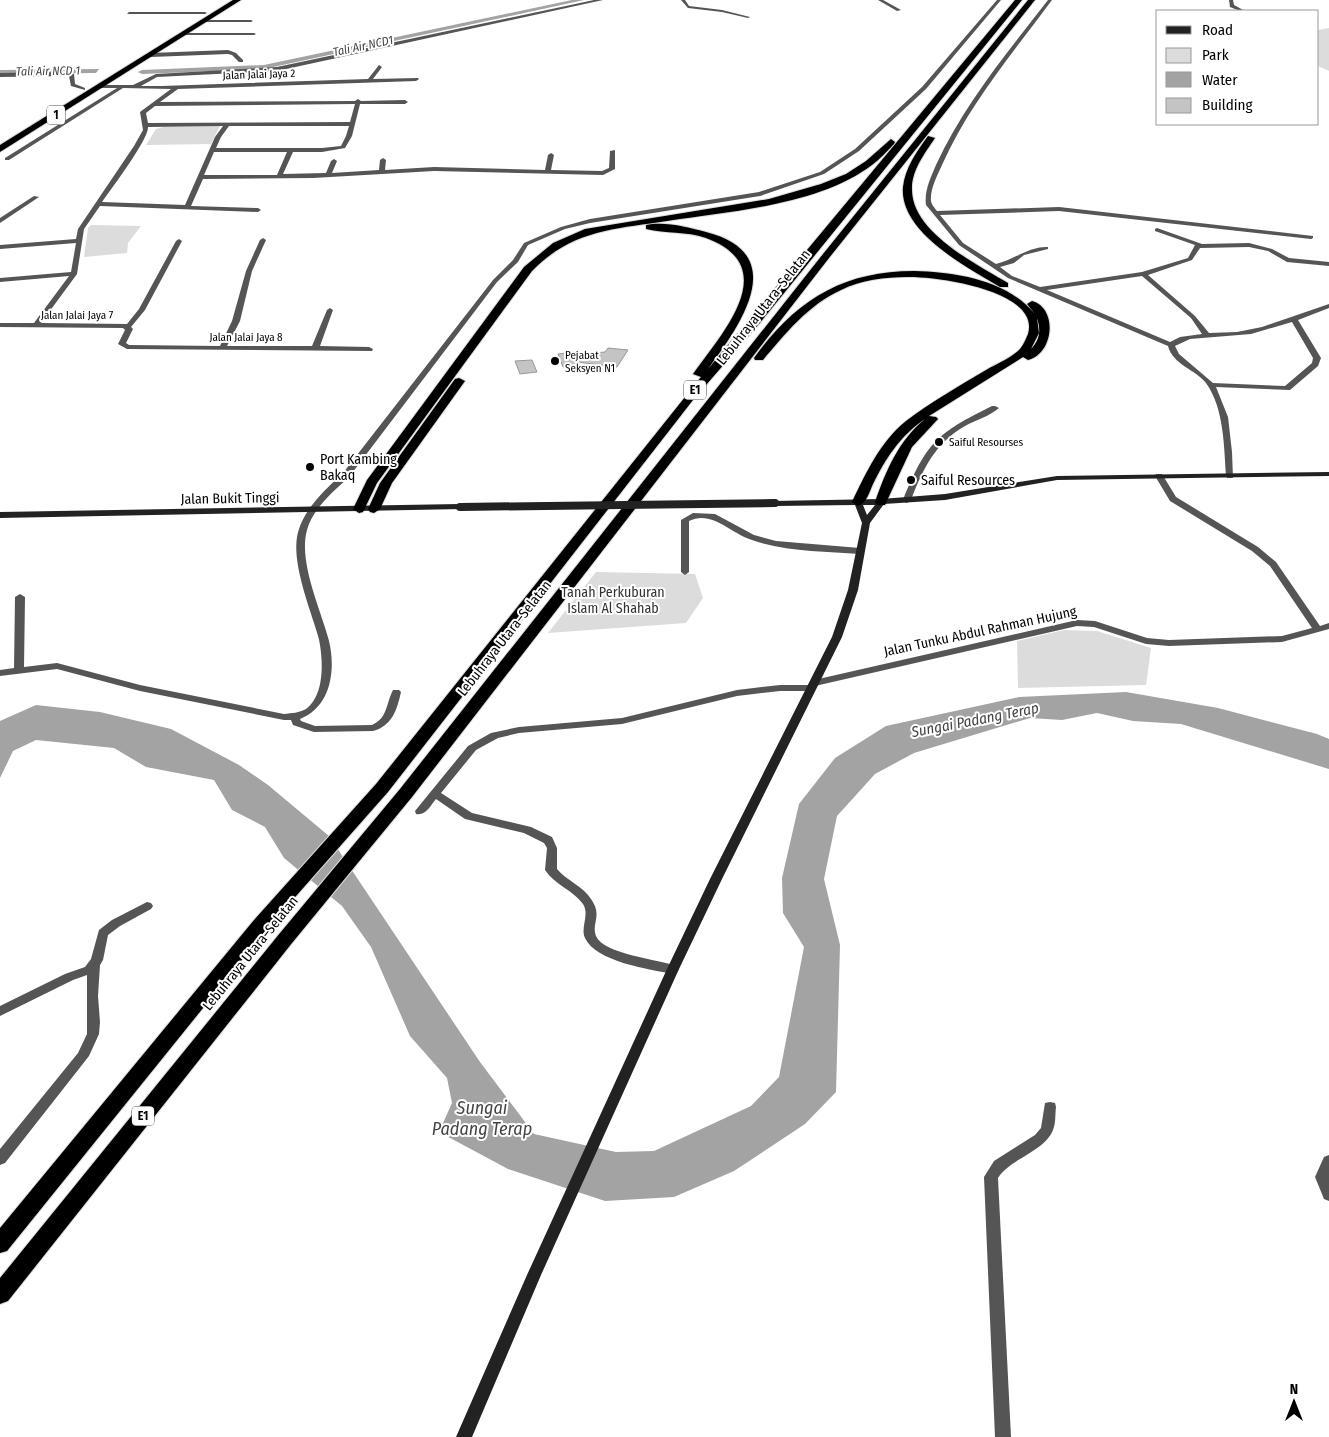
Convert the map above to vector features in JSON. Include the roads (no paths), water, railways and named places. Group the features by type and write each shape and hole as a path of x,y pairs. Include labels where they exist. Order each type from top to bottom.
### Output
{"highway":[{"name":"1","path":"0,141 83,88 113,79 131,68 184,34 226,0"},
{"name":"1","path":"0,149 101,82 117,67 238,0"},
{"name":"Lebuhraya Utara–Selatan","path":"0,1244 260,924 382,788 689,398 755,322 1018,0"},
{"name":"Lebuhraya Utara–Selatan","path":"0,1294 286,938 406,793 866,205 1032,0"},
{"path":"359,509 371,483 528,268 546,250 572,236 598,228 760,203 829,183 868,163 914,118 922,116"},
{"path":"880,502 894,466 908,441 921,427 960,398 1034,353 1047,333 1045,321 1040,312 1029,301 951,253 922,225 908,202 908,182 937,128 935,122"},
{"path":"374,509 375,502 386,483 549,255 582,237 618,229 678,229 709,236 730,246 746,262 750,277 742,310 691,385 689,398"},
{"path":"675,450 727,396 786,326 808,305 839,287 869,278 925,274 969,280 994,288 1019,302 1027,309 1036,331 1024,352 952,395 910,424 894,439 877,464 858,502"}],"main road":[{"name":"Jalan Bukit Tinggi","path":"0,515 880,502 963,495 1046,478 1329,474"},
{"path":"858,502 866,523"},
{"path":"464,1437 560,1218 613,1105 673,969 843,622 855,582 866,523 880,502"}],"street":[{"path":"132,88 154,76 277,69 601,0"},
{"path":"683,0 717,5"},
{"path":"683,0 688,7 722,11 748,17"},
{"path":"880,0 899,10"},
{"path":"0,673 57,666 140,688 295,718 309,712 318,704 322,694 326,660 325,646 308,586 301,545 305,525 314,510 346,475 494,281 516,261 526,244 568,226 760,194 784,187 830,168 856,150 924,88 999,0"},
{"path":"1050,0 975,97 943,154 930,187 928,202 961,244 993,267 1021,283 1040,289 1096,315 1171,345 1182,340 1207,335 1242,334 1294,319 1329,306"},
{"path":"1231,0 1232,6 1241,10"},
{"path":"130,13 250,19"},
{"path":"184,34 254,34"},
{"path":"151,55 228,52 234,54 242,61"},
{"path":"370,80 379,67"},
{"path":"0,75 71,74 72,84 83,88"},
{"name":"Jalan Jalai Jaya 2","path":"101,82 121,88 176,88 416,79"},
{"path":"7,159 121,88"},
{"path":"35,326 74,274 81,229 131,158 144,134 146,125 144,112 176,88"},
{"path":"212,150 322,150 343,147 350,136 358,101"},
{"path":"153,104 405,102"},
{"path":"188,206 203,177 218,137 228,124"},
{"path":"146,125 353,124"},
{"path":"279,176 291,150"},
{"path":"203,177 328,175 382,172 421,166 609,172 612,167 613,151"},
{"path":"548,171 551,155"},
{"path":"382,172 383,160"},
{"path":"328,175 334,161"},
{"path":"0,221 36,197"},
{"path":"98,204 258,210"},
{"path":"935,213 1059,209 1311,237"},
{"path":"1157,230 1195,242 1199,246 1249,245 1270,250 1287,260 1329,264"},
{"path":"222,348 236,320 249,271 263,240"},
{"path":"0,247 79,241"},
{"path":"128,327 142,310 179,242"},
{"path":"1040,289 1143,274 1190,259 1199,246"},
{"path":"993,267 1012,262 1022,254 1046,248"},
{"path":"0,280 74,274"},
{"path":"1143,274 1193,317 1207,335"},
{"path":"315,349 330,310"},
{"path":"1210,384 1270,389 1283,389 1290,386 1317,361 1313,348 1294,319"},
{"name":"Jalan Jalai Jaya 7","path":"0,325 128,327 123,346"},
{"path":"1171,345 1171,349 1177,358 1200,373 1210,384 1223,412 1230,476"},
{"name":"Jalan Jalai Jaya 8","path":"123,346 369,349"},
{"path":"907,500 926,457 939,439 995,408"},
{"path":"1159,476 1173,499 1255,550 1273,564 1317,628"},
{"path":"684,572 685,520 693,516 716,516 751,537 775,544 860,551"},
{"path":"19,670 20,597"},
{"name":"Jalan Tunku Abdul Rahman Hujung","path":"420,811 472,748 482,741 505,732 622,721 737,693 812,685 1077,622 1094,624 1155,643 1271,640 1293,637 1317,628 1329,626"},
{"path":"295,718 297,723 314,729 373,728 381,726 389,716 396,692"},
{"path":"434,793 469,816 528,830 548,840 552,848 551,870 582,895 590,906 590,932 593,941 598,946 622,957 673,969"},
{"path":"0,1159 84,1056 93,1034 92,996 94,966 103,933 147,906"},
{"path":"0,1011 94,966"},
{"path":"1003,1437 991,1177 999,1164 1040,1139 1047,1129 1050,1107"},
{"path":"1329,1161 1322,1176 1329,1195"}],"water":[{"name":"Sungai Padang Terap","path":"1126,692 1218,708 1317,734 1329,739 1329,769 1181,724 1133,721 1097,713 1062,720 1030,718 914,753 875,774 837,816 824,879 840,945 836,1092 805,1124 734,1171 674,1197 605,1201 508,1169 439,1132 452,1103 447,1078 410,1036 371,947 342,906 284,858 265,827 232,810 214,780 146,767 114,748 36,740 13,751 0,778 0,721 36,705 100,712 171,729 239,765 268,785 329,836 480,1062 534,1134 616,1152 654,1151 751,1106 779,1077 804,947 783,913 782,878 799,804 835,758 886,726 1019,697"}],"waterway":[{"name":"Tali Air NCD1","path":"142,72 264,67 581,0"},
{"name":"Tali Air NCD 1","path":"0,72 96,71"}],"place":[{"name":"Pejabat Seksyen N1","path":"555,361"},
{"name":"Saiful Resourses","path":"939,442"},
{"name":"Port Kambing Bakaq","path":"310,467"},
{"name":"Saiful Resources","path":"911,480"}],"park label":[{"name":"Tanah Perkuburan Islam Al Shahab","path":"613,600"}]}
